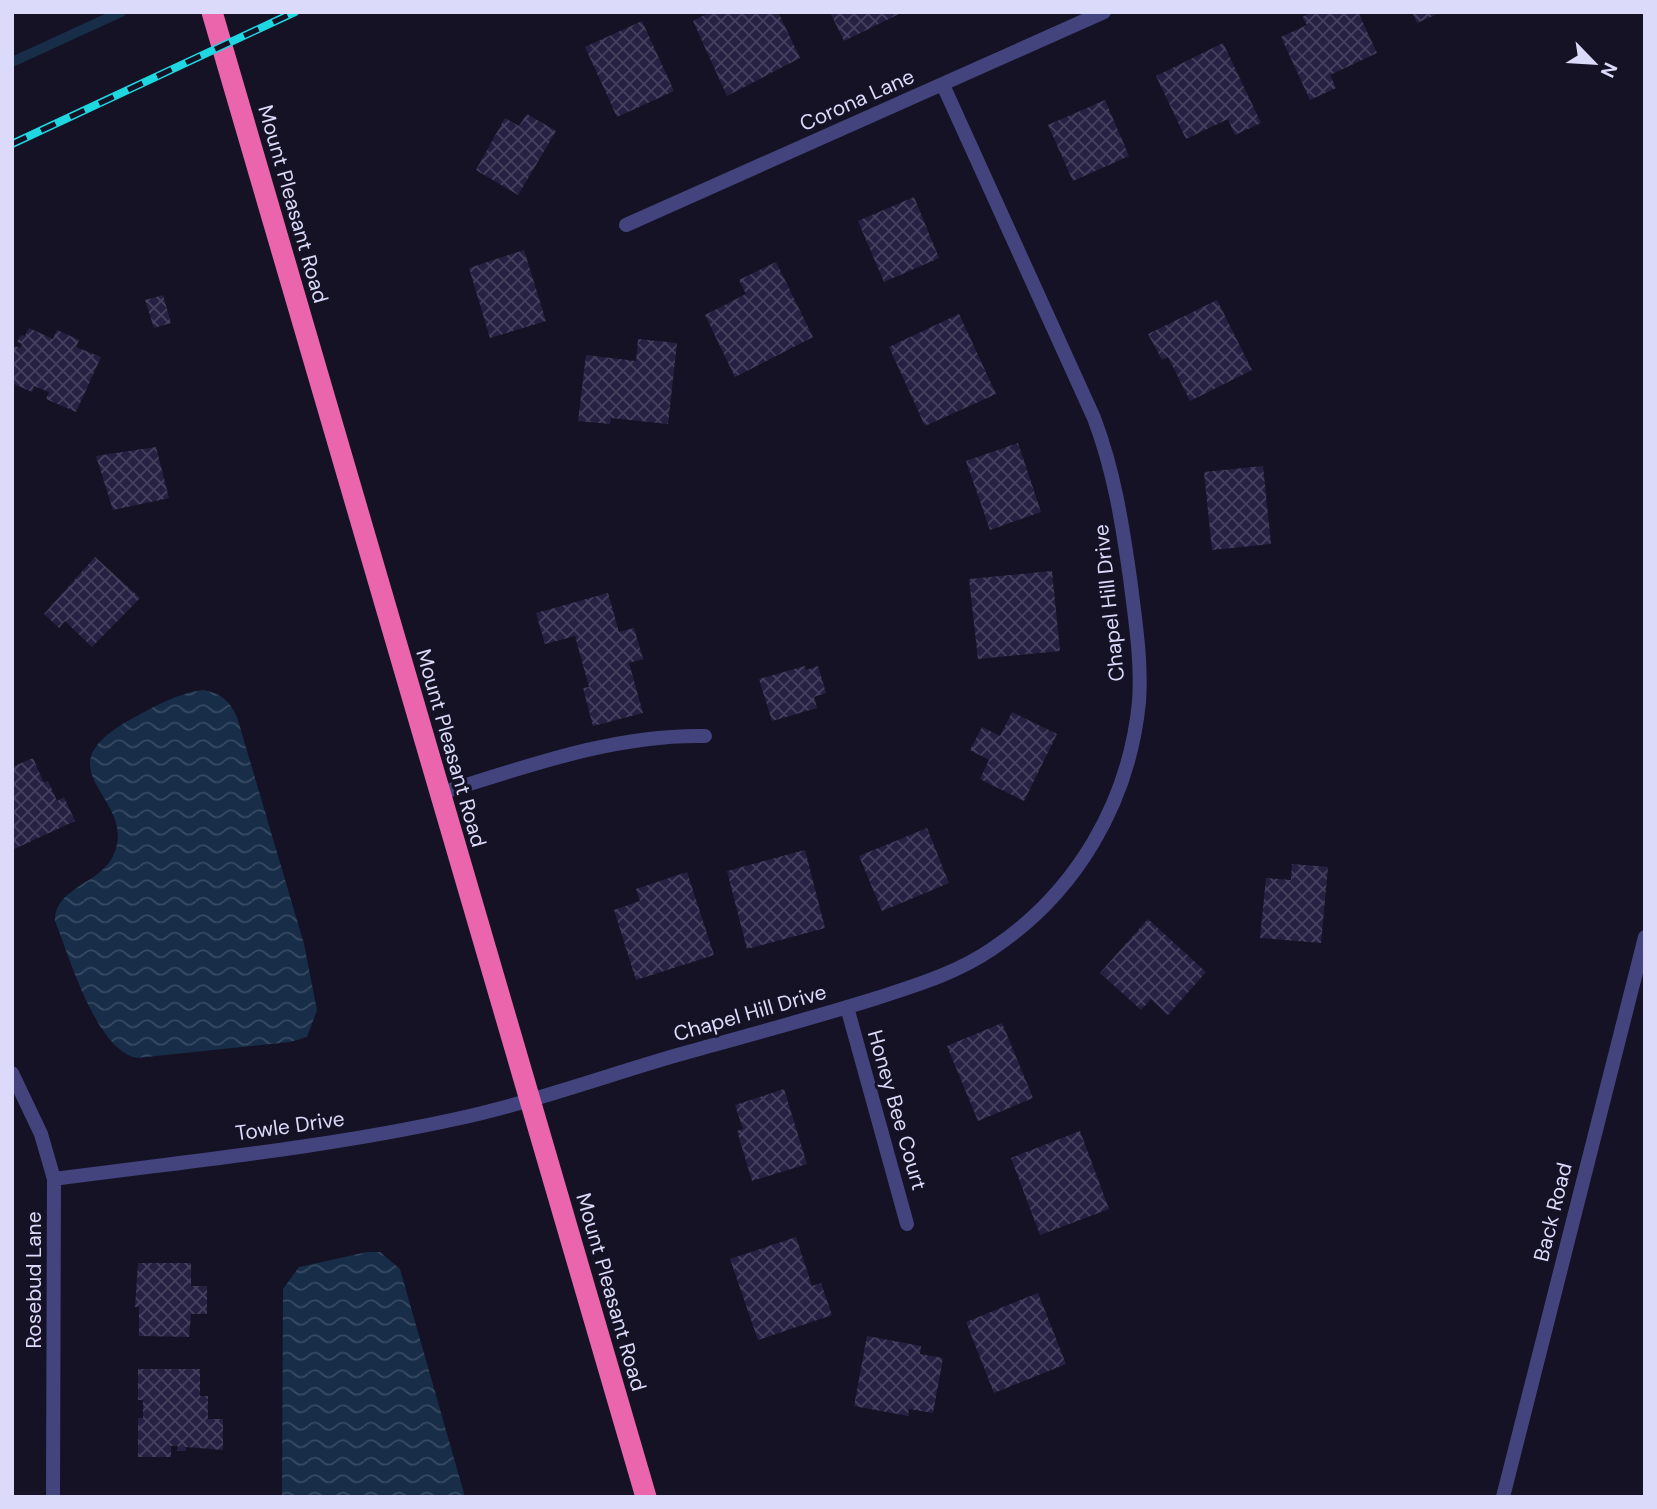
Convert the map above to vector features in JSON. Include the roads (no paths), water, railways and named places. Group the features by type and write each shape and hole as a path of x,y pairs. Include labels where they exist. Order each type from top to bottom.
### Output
{"highway":[{"name":"Mount Pleasant Road","path":"212,12 646,1497"}],"street":[{"name":"Corona Lane","path":"626,225 1104,12"},
{"name":"Chapel Hill Drive","path":"528,1100 936,979 991,950 1044,907 1084,860 1111,811 1130,758 1139,702 1139,649 1120,504 1110,458 943,85"},
{"path":"439,794 602,747 661,735 705,736"},
{"name":"Back Road","path":"1503,1497 1639,987 1645,937"},
{"name":"Honey Bee Court","path":"847,1007 907,1224"},
{"name":"Rosebud Lane","path":"12,1073 41,1134 54,1179 53,1497"},
{"name":"Towle Drive","path":"54,1179 337,1142 458,1118 528,1100"}],"water":[{"path":"203,690 224,699 237,717 304,944 317,1010 307,1037 290,1042 137,1058 122,1051 97,1021 55,921 62,900 107,865 113,856 118,835 114,817 96,785 91,770 92,754 105,737 133,718 176,697"},
{"path":"367,1252 380,1252 400,1269 465,1497 282,1497 283,1289 299,1267"}],"waterway":[{"path":"12,62 121,12"}],"railway":[{"path":"12,144 295,12"}]}
